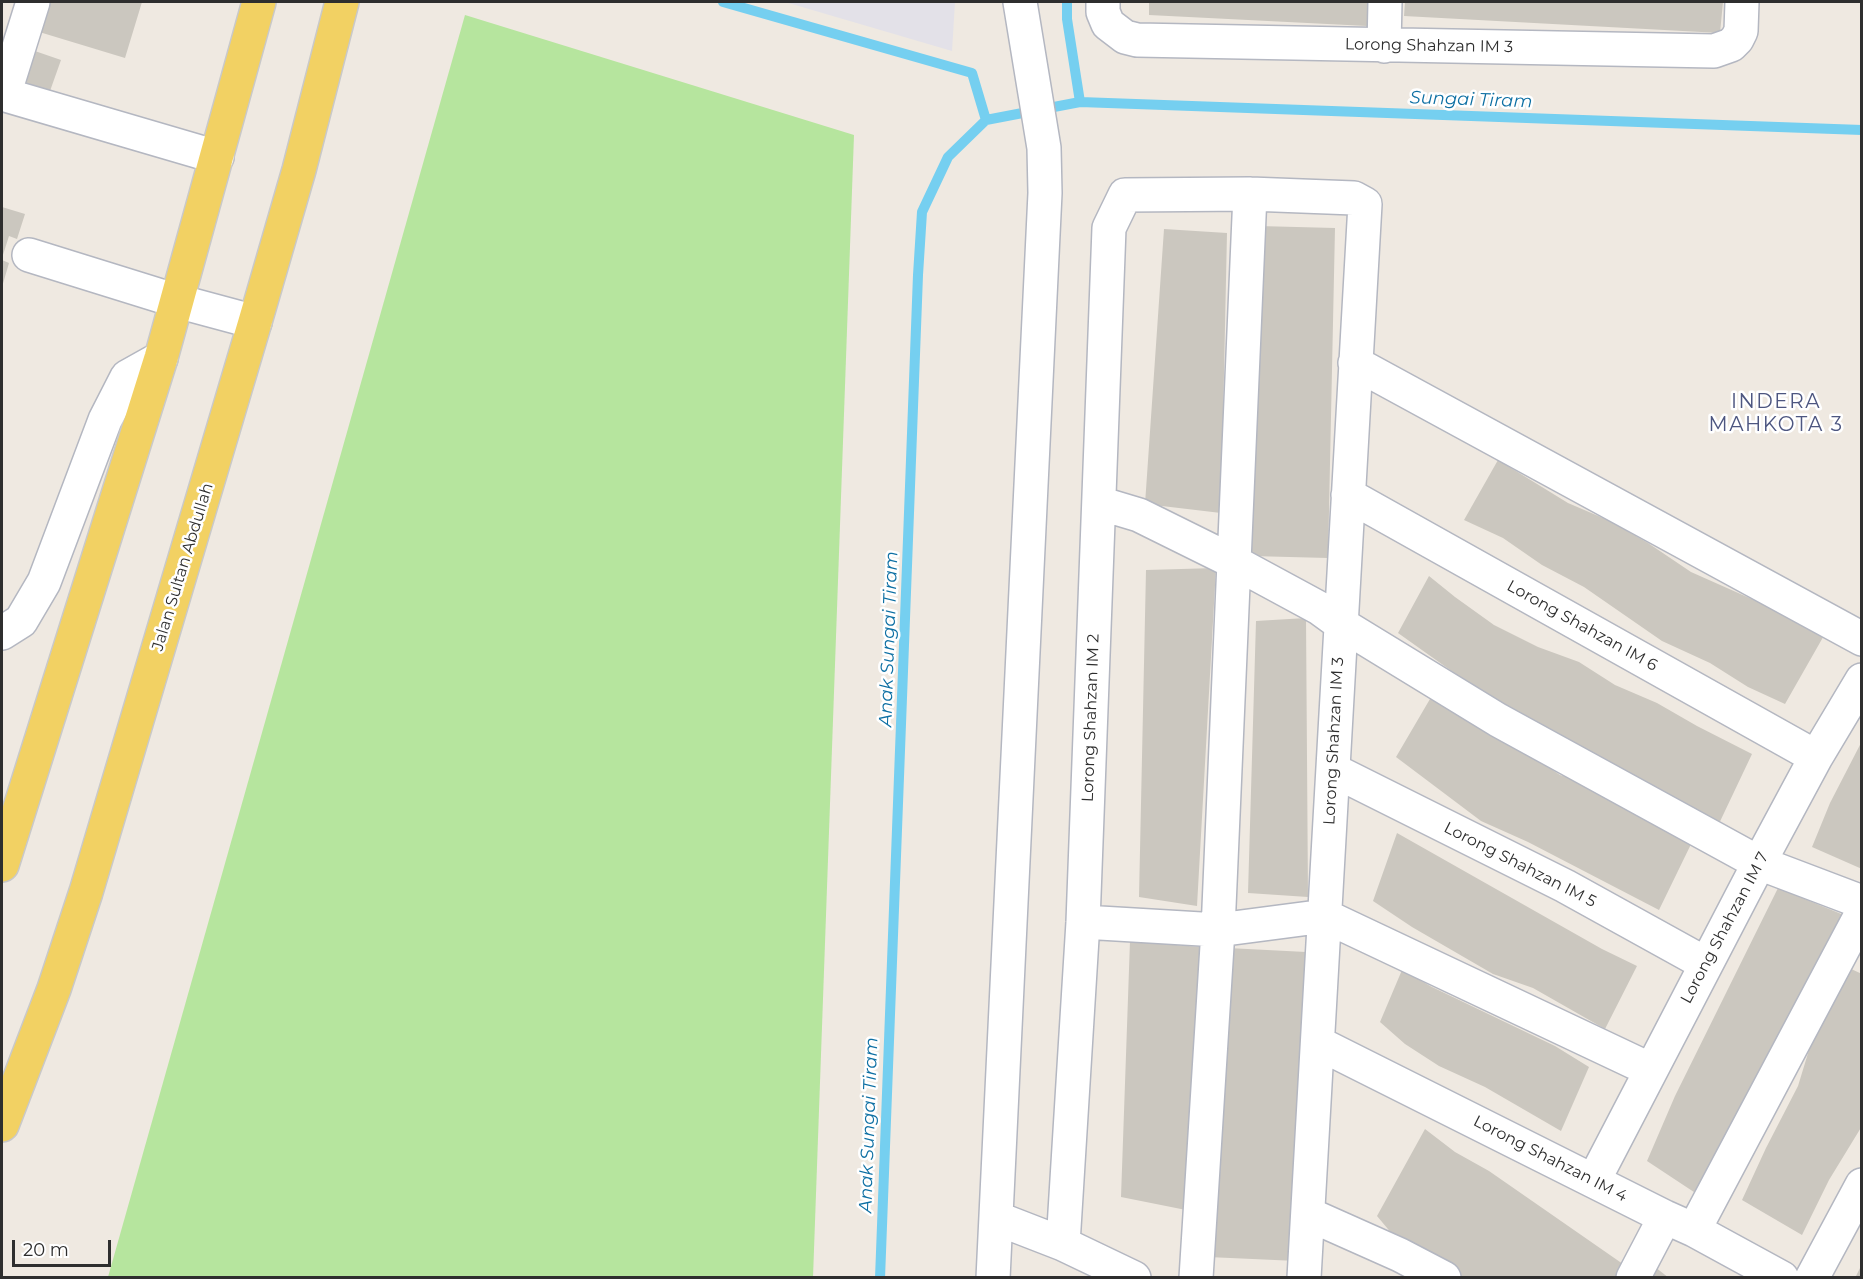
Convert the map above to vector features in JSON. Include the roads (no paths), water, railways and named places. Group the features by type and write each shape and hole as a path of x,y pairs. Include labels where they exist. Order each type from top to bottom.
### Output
{"main road":[{"path":"2,865 161,358 259,2"},
{"name":"Jalan Sultan Abdullah","path":"2,1125 54,989 86,892 255,322 342,2"}],"street":[{"path":"33,2 3,95 217,157"},
{"path":"993,1278 1045,192 1043,138 1020,2"},
{"name":"Lorong Shahzan IM 3","path":"1103,2 1103,12 1108,24 1125,37 1137,40 1714,51 1731,45 1737,39 1741,31 1742,2"},
{"path":"1384,46 1385,2"},
{"path":"1196,1278 1218,930 1250,194"},
{"name":"Lorong Shahzan IM 3","path":"1250,194 1354,198 1365,204 1305,1278"},
{"name":"Lorong Shahzan IM 2","path":"1063,1244 1083,921 1109,228 1125,195 1250,194"},
{"path":"29,255 177,301 255,322"},
{"path":"2,633 21,621 44,582 105,420 128,377 161,358"},
{"path":"1355,363 1862,639"},
{"name":"Lorong Shahzan IM 6","path":"1348,495 1816,757"},
{"path":"1100,503 1139,515 1234,562 1319,608 1341,624 1498,720 1759,863 1862,902"},
{"name":"Lorong Shahzan IM 7","path":"1594,1180 1759,863 1816,757 1862,680"},
{"name":"Lorong Shahzan IM 5","path":"1333,770 1565,886 1706,964"},
{"path":"1633,1278 1680,1224 1862,913"},
{"path":"1083,921 1218,930 1325,916 1651,1070"},
{"name":"Lorong Shahzan IM 4","path":"1318,1043 1594,1180 1782,1278"},
{"path":"1812,1278 1862,1185"},
{"path":"1308,1214 1400,1255 1444,1278"},
{"path":"996,1218 1063,1244 1134,1278"}],"waterway":[{"path":"723,2 972,73 986,120"},
{"path":"1067,2 1067,19 1080,102"},
{"name":"Anak Sungai Tiram","path":"880,1278 918,275 922,212 948,157 986,120 1080,102 1862,130"}],"district":[{"name":"INDERA MAHKOTA 3","path":"1776,414"}],"water label":[{"name":"Sungai Tiram","path":"1471,100"}]}
